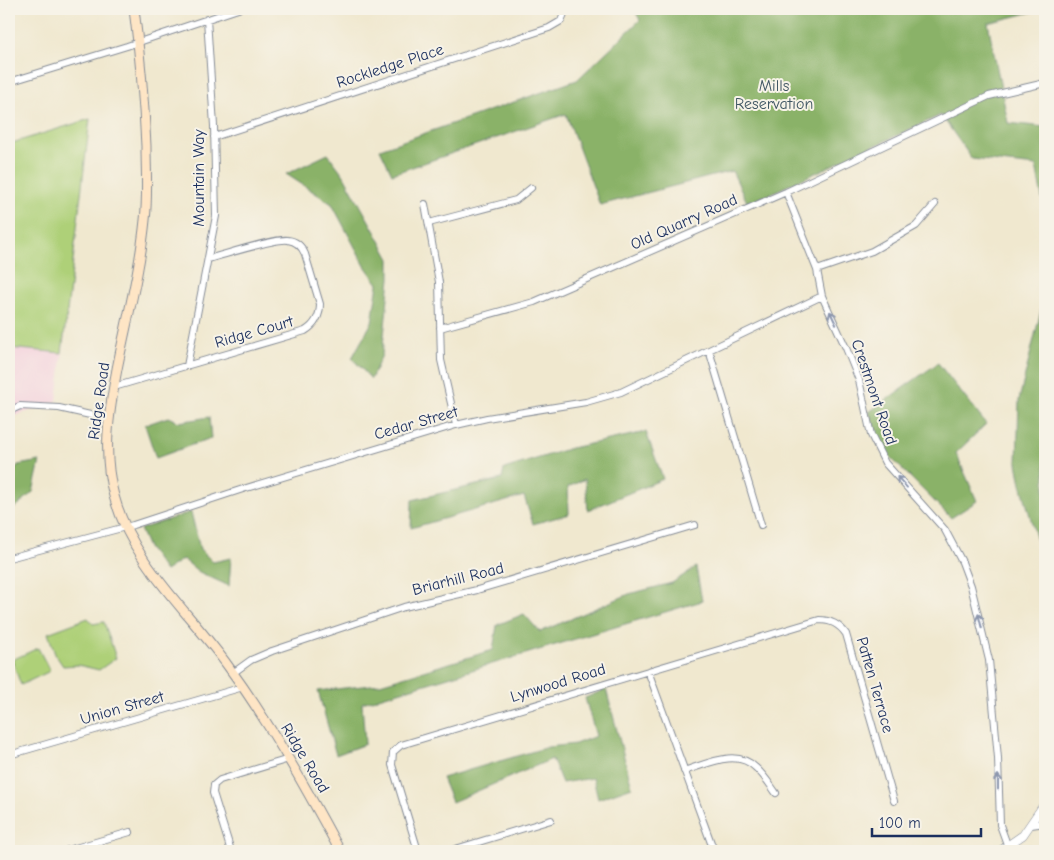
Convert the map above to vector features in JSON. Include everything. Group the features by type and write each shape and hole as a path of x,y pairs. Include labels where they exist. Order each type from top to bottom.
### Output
{"main road":[{"name":"Ridge Road","path":"134,9 145,126 146,210 108,419 107,445 110,481 116,504 137,551 243,687 310,795 340,851"}],"street":[{"path":"9,82 238,9"},
{"name":"Rockledge Place","path":"214,137 549,28 561,21 566,9"},
{"name":"Mountain Way","path":"187,366 216,216 214,137 207,19"},
{"name":"Old Quarry Road","path":"440,328 534,302 786,192 989,96 1045,83"},
{"path":"429,223 516,200 531,188"},
{"name":"Crestmont Road","path":"786,192 817,270 822,296 859,380 871,435 884,463 945,530 962,562 971,586 989,660 998,758 1000,825 1006,849"},
{"path":"425,204 439,282 441,360 456,425"},
{"path":"817,270 872,252 916,226 935,204"},
{"name":"Ridge Court","path":"114,387 305,332 314,324 320,312 320,304 305,254 301,247 294,242 281,240 208,260"},
{"name":"Cedar Street","path":"9,558 125,527 243,489 456,425 603,398 633,387 822,296"},
{"path":"709,350 761,526"},
{"path":"9,411 20,406 59,408 108,419"},
{"name":"Briarhill Road","path":"233,673 251,660 272,651 404,606 477,590 694,525"},
{"name":"Patten Terrace","path":"648,671 819,620 828,620 836,624 846,634 894,801"},
{"path":"648,671 714,851"},
{"name":"Lynwood Road","path":"418,851 392,764 392,755 398,747 404,743 648,671"},
{"name":"Union Street","path":"9,755 243,687"},
{"path":"231,851 213,793 214,785 220,780 288,759"},
{"path":"684,771 724,759 740,759 750,762 758,769 776,793"},
{"path":"1000,851 1006,849 1018,839 1031,825 1045,803"},
{"path":"449,851 551,820"},
{"path":"1031,825 1045,823"},
{"path":"65,851 130,832"}],"shaded area":[{"path":"90,119 57,401 9,418 9,144"}],"green space":[{"name":"Mills Reservation","path":"634,9 1044,9 988,23 1008,123 1045,127 1045,214 1036,166 972,159 941,115 748,204 732,171 600,205 566,114 392,174 380,149 577,80 640,20"},
{"path":"90,119 62,353 9,348 9,144"},
{"path":"328,154 343,174 390,259 390,278 382,355 371,379 352,358 372,322 378,284 365,266 332,204 286,174"},
{"path":"1045,294 1045,569 1017,463 1019,400"},
{"path":"938,363 986,424 956,453 977,501 951,518 881,448 869,412"},
{"path":"168,417 179,422 209,417 211,438 156,458 145,425"},
{"path":"646,432 663,479 588,510 585,479 568,487 569,514 533,524 524,496 411,528 412,500 502,479 504,469 571,448"},
{"path":"40,461 33,492 9,513 9,479 18,465"},
{"path":"191,512 200,549 213,562 231,558 229,586 199,572 183,559 165,571 148,548 140,529"},
{"path":"696,567 702,601 362,703 365,744 336,755 318,691 380,684 493,650 497,625 524,614 540,632 629,594 672,583"},
{"path":"88,618 93,624 104,622 116,658 99,670 78,665 63,666 55,654 48,633"},
{"path":"38,648 50,671 21,685 12,660"},
{"path":"606,689 632,787 598,799 593,778 562,783 552,759 452,802 442,778 548,747 575,744 596,736 585,698"}]}
